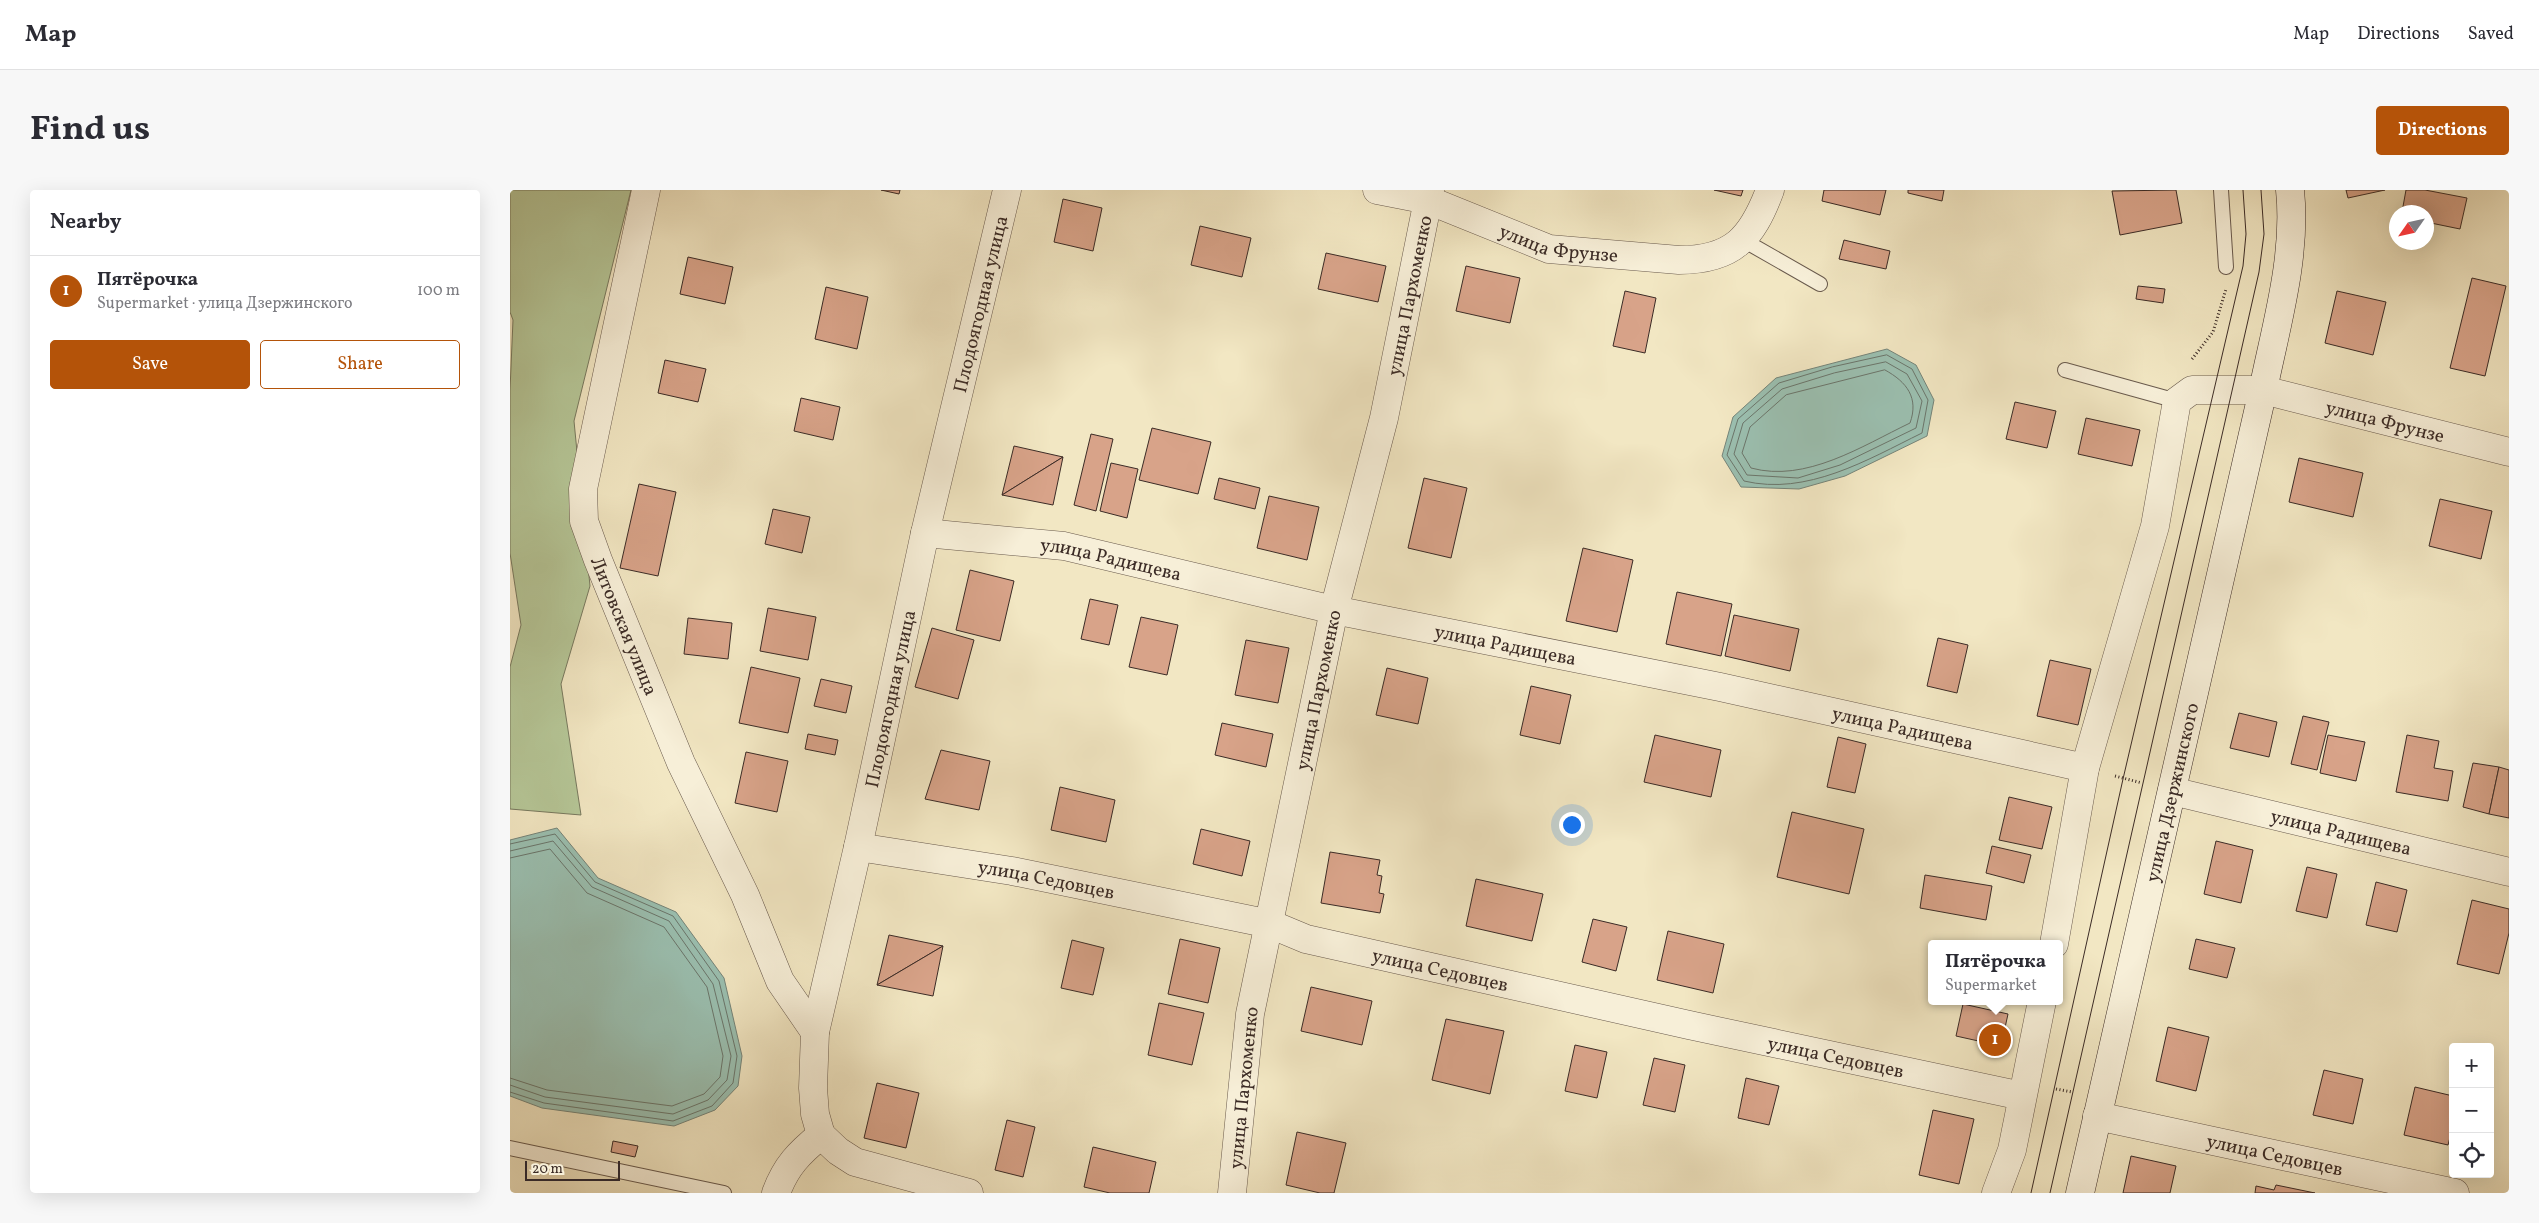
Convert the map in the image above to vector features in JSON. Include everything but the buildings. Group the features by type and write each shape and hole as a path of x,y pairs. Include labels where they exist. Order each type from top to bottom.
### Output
{"street":[{"name":"Литовская улица","path":"646,190 583,490 584,521 598,560 681,763 745,895 780,981 815,1032"},
{"name":"Плодоягодная улица","path":"821,1135 815,1114 813,1088 815,1032 858,847 925,533 1007,190"},
{"name":"улица Фрунзе","path":"1377,190 1429,195 1550,249 1700,260 1721,255 1743,240"},
{"path":"1743,240 1763,208 1770,190"},
{"name":"улица Дзержинского","path":"2080,1193 2263,390 2287,268 2290,190"},
{"name":"улица Пархоменко","path":"1232,1193 1250,1014 1334,610 1384,418 1429,195"},
{"path":"2055,940 2085,768 2155,526 2177,401 2192,390 2263,390"},
{"name":"улица Фрунзе","path":"2263,390 2509,452"},
{"name":"улица Радищева","path":"925,533 1064,546 1334,610 1720,687 2085,768"},
{"name":"улица Радищева","path":"2172,791 2509,872"},
{"name":"улица Седовцев","path":"858,847 1012,871 1270,924 1306,939 1689,1025 2024,1090"},
{"path":"1996,1193 2012,1150 2041,1005"},
{"name":"улица Седовцев","path":"2099,1106 2455,1193"},
{"path":"776,1193 782,1177 797,1154 821,1135 838,1151 855,1162 969,1193"}],"lane":[{"path":"2221,190 2226,267"},
{"path":"1743,240 1820,284"},
{"path":"2065,370 2177,401"},
{"path":"510,1148 724,1193"}],"path":[{"path":"2177,401 2185,368 2213,332 2225,296 2226,267"},
{"path":"2085,768 2172,791"},
{"path":"2024,1090 2099,1106"}],"shaded area":[{"path":"510,190 631,190 574,421 590,586 561,684 581,815 510,809 510,667 521,625 510,553 510,390 513,320 510,312"}],"water":[{"path":"1887,349 1916,365 1934,400 1927,436 1845,476 1799,489 1741,487 1722,456 1733,417 1776,378"},
{"path":"557,828 598,878 676,912 724,978 742,1056 738,1086 715,1110 674,1126 542,1108 510,1096 510,840"}],"tram line":[{"path":"2031,1193 2123,779 2243,266 2246,234 2243,190"},
{"path":"2050,1193 2259,272 2264,234 2261,190"}],"place":[{"name":"Пятёрочка","path":"1995,1040"}]}
